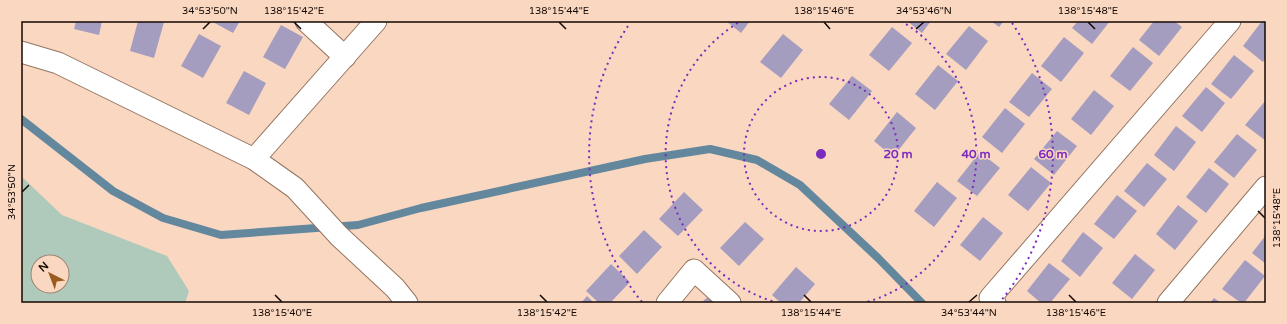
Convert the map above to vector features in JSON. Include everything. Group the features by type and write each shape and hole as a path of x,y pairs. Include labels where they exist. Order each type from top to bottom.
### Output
{"street":[{"path":"306,21 345,57"},
{"path":"254,159 376,21"},
{"path":"995,303 990,298 1230,21"},
{"path":"21,52 58,63 254,159 295,188 339,236 396,288 407,303"},
{"path":"1168,303 1266,187"},
{"path":"666,303 694,270 730,303"}],"green space":[{"path":"21,176 62,215 167,256 189,291 185,303 21,303"}],"building":[{"path":"76,21 102,21 99,35 74,29"},
{"path":"138,21 164,22 154,58 130,51"},
{"path":"211,21 240,21 233,33"},
{"path":"726,21 750,21 741,33"},
{"path":"907,21 931,21 922,33"},
{"path":"991,21 1004,21 999,27"},
{"path":"1078,21 1110,21 1092,44 1072,28"},
{"path":"1154,21 1174,21 1182,27 1159,56 1139,40"},
{"path":"1262,21 1266,21 1266,58 1263,62 1243,46"},
{"path":"281,25 303,37 285,69 263,57"},
{"path":"969,26 988,41 966,70 946,54"},
{"path":"892,27 912,43 889,71 869,55"},
{"path":"199,34 221,46 203,78 181,66"},
{"path":"783,34 803,50 781,78 760,62"},
{"path":"1064,37 1084,53 1061,82 1041,66"},
{"path":"1133,47 1153,63 1130,91 1110,76"},
{"path":"1234,55 1254,71 1231,99 1211,84"},
{"path":"938,65 958,81 935,110 915,94"},
{"path":"244,71 266,83 249,115 226,103"},
{"path":"1032,73 1052,89 1029,117 1009,102"},
{"path":"852,76 872,91 849,120 829,104"},
{"path":"1206,87 1225,103 1202,132 1182,116"},
{"path":"1094,90 1114,106 1091,135 1071,119"},
{"path":"1266,100 1266,141 1245,125"},
{"path":"1005,108 1025,124 1002,153 982,137"},
{"path":"897,112 916,128 893,157 874,141"},
{"path":"1176,126 1196,142 1174,171 1154,155"},
{"path":"1057,131 1077,146 1054,175 1034,159"},
{"path":"1237,134 1257,150 1234,178 1214,162"},
{"path":"980,152 1000,168 977,196 957,181"},
{"path":"1147,163 1167,179 1144,207 1124,191"},
{"path":"1031,167 1051,183 1028,211 1008,195"},
{"path":"1209,168 1229,184 1206,213 1186,197"},
{"path":"937,182 957,198 934,227 914,211"},
{"path":"684,192 703,210 678,236 659,219"},
{"path":"1117,195 1137,211 1114,239 1094,224"},
{"path":"1178,205 1198,221 1175,250 1156,234"},
{"path":"983,217 1003,233 980,261 960,245"},
{"path":"745,222 764,239 739,266 720,248"},
{"path":"644,230 662,247 637,274 619,256"},
{"path":"1083,232 1103,248 1080,277 1061,261"},
{"path":"1266,235 1266,264 1252,253"},
{"path":"1135,254 1155,270 1132,299 1112,283"},
{"path":"1245,260 1265,276 1244,303 1241,303 1222,289"},
{"path":"1049,263 1070,279 1050,303 1041,303 1027,291"},
{"path":"611,264 630,282 610,303 599,303 586,291"},
{"path":"796,267 815,284 799,303 781,303 772,295"},
{"path":"587,296 594,303 581,303"},
{"path":"709,296 716,303 701,303"},
{"path":"1214,298 1221,303 1210,303"}],"waterway":[{"path":"21,119 113,191 163,218 221,235 358,225 421,208 645,159 710,149 757,160 800,185 878,258 922,303"}]}
